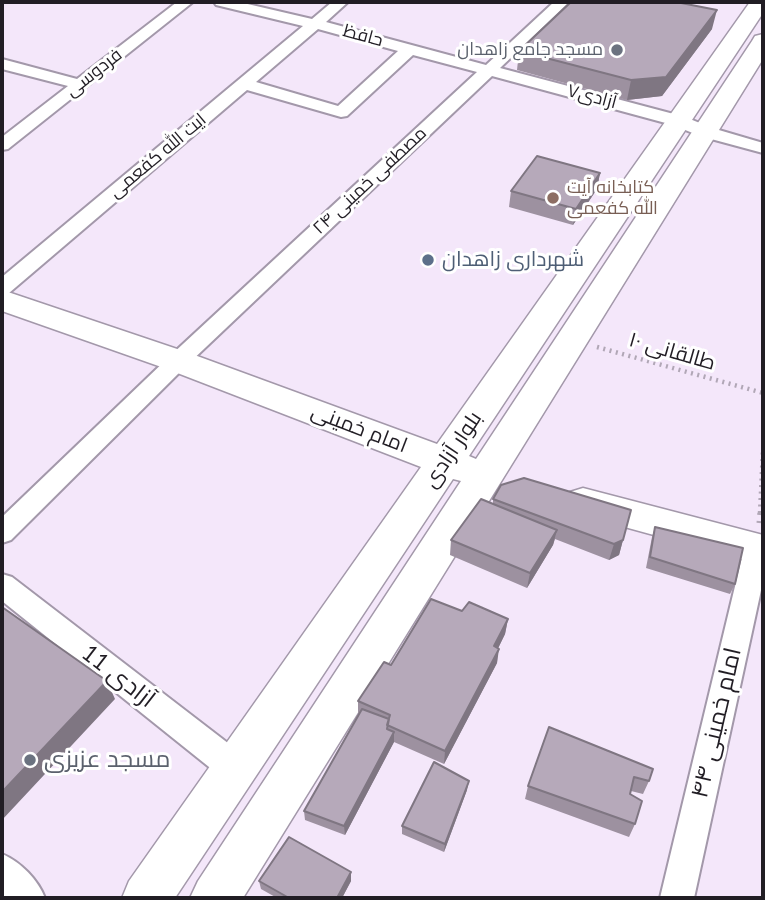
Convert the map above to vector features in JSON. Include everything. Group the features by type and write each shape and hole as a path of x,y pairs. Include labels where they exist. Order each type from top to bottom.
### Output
{"main road":[{"name":"بلوار آزادی","path":"215,898 502,481 570,345 760,2"},
{"name":"بلوار آزادی","path":"146,898 531,336 692,127 763,40"},
{"name":"امام خمینی","path":"2,300 178,361 502,481"},
{"path":"531,336 570,345"},
{"path":"558,496 760,549"}],"street":[{"name":"فردوسی","path":"2,145 186,2"},
{"name":"حافظ","path":"222,2 315,23 497,72"},
{"name":"ایت الله کفعمی","path":"2,288 341,2"},
{"name":"مصطفی خمینی ۲۴","path":"2,533 178,361 497,72 562,2"},
{"path":"243,84 341,112 410,49"},
{"path":"2,64 79,84"},
{"name":"آزادی۷","path":"497,72 763,148"},
{"name":"امام خمینی ۴۴","path":"677,898 760,549"},
{"name":"آزادی 11","path":"2,585 235,768"},
{"path":"2,871 28,898"}],"path":[{"name":"طالقانی ۱۰","path":"570,345 763,393"},
{"path":"760,549 763,450"}],"building":[{"name":"مسجد جامع زاهدان","path":"571,2 676,2 717,10 666,77 631,80 519,51"},
{"path":"537,156 600,173 576,209 511,191"},
{"path":"524,478 631,510 623,540 614,544 493,499 501,485"},
{"path":"481,499 557,530 530,573 451,540"},
{"path":"655,527 743,548 735,584 650,557"},
{"path":"431,599 462,611 469,602 508,619 494,646 499,649 445,751 387,725 390,715 358,701 384,662 391,665"},
{"name":"مسجد عزیزی","path":"2,607 107,681 2,792"},
{"path":"362,709 389,719 387,729 394,732 344,826 304,811"},
{"path":"549,727 653,769 649,781 634,777 630,794 642,801 635,824 528,786"},
{"path":"434,762 469,781 445,844 402,826"},
{"path":"289,837 351,872 337,898 289,898 259,881"}],"place":[{"name":"مسجد جامع زاهدان","path":"617,50"},
{"name":"کتابخانه آیت الله کفعمی","path":"553,198"},
{"name":"شهرداری زاهدان","path":"428,260"},
{"name":"مسجد عزیزی","path":"30,760"}]}
